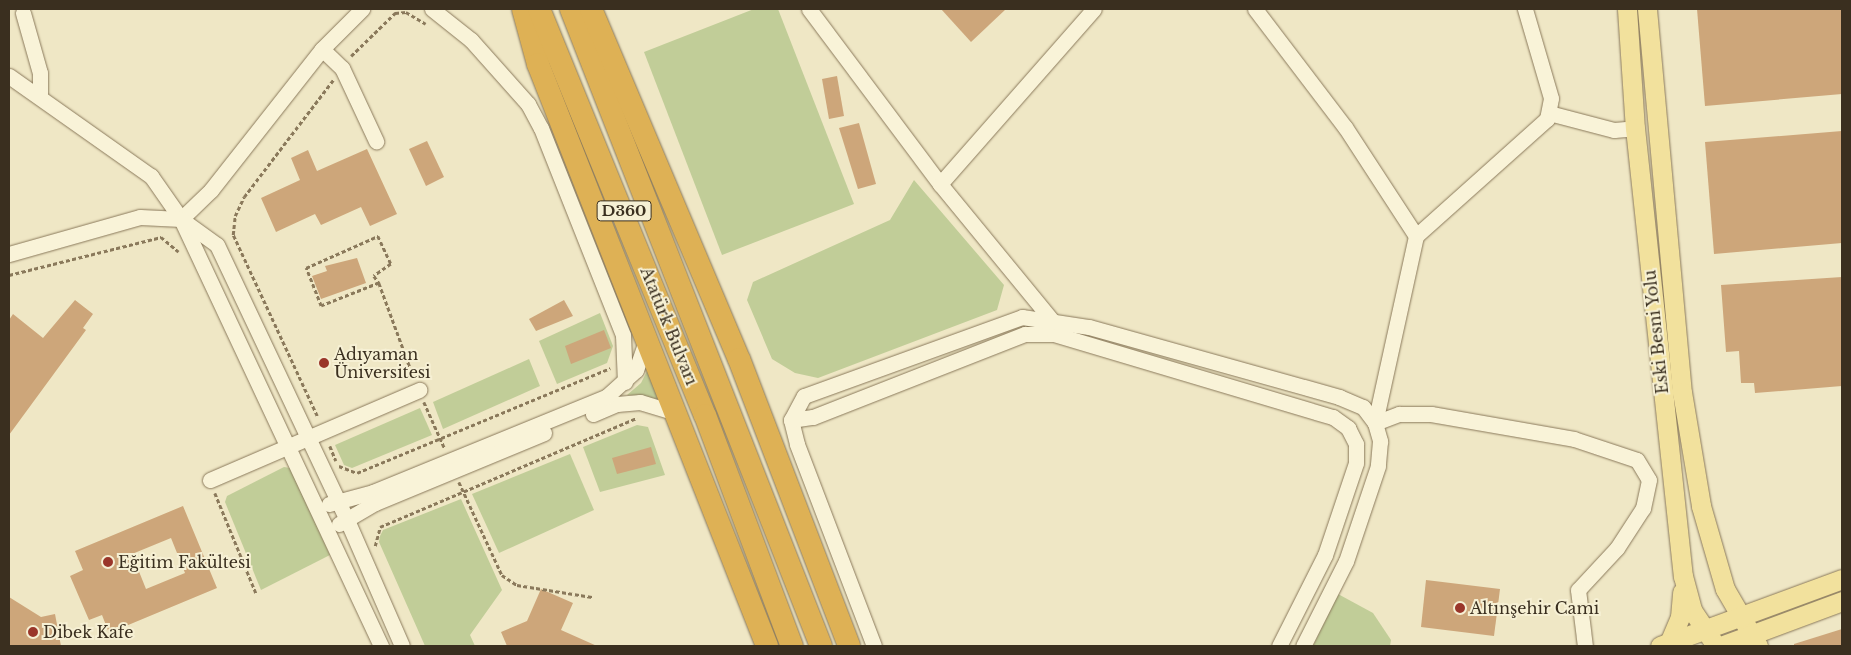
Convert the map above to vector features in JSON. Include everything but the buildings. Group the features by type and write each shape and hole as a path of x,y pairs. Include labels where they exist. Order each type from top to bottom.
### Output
{"highway":[{"path":"523,9 538,64 677,413 767,646"},
{"name":"Atatürk Bulvarı","path":"539,9 701,406 792,646"},
{"name":"Atatürk Bulvarı","path":"571,9 822,646"},
{"path":"591,9 739,359 849,646"}],"main road":[{"name":"Eski Besni Yolu","path":"1627,9 1635,128 1683,576 1692,610 1716,646"},
{"name":"Eski Besni Yolu","path":"1647,9 1682,392 1701,506 1720,578 1754,640"},
{"path":"1665,645 1681,612 1683,576"},
{"path":"1665,645 1842,579"},
{"path":"1721,646 1754,640 1842,601"}],"street":[{"path":"9,254 140,217 181,219 211,190 322,49 362,9"},
{"path":"432,9 450,22 528,104 541,128 623,335 626,351 624,365 625,382"},
{"path":"809,9 940,184 1055,328"},
{"path":"940,184 1094,9"},
{"path":"1254,9 1345,128 1416,236"},
{"path":"1375,422 1416,236 1541,128 1549,113 1551,98 1524,9"},
{"path":"24,13 40,73 40,97"},
{"path":"322,49 342,68 376,141"},
{"path":"9,76 151,176 181,219 217,245 338,500 402,646"},
{"path":"1549,113 1614,130 1635,128"},
{"path":"181,219 190,255 288,445 381,646"},
{"path":"874,646 796,444 791,420 804,396 1022,317 1333,417 1348,428 1356,444 1356,463 1348,493 1325,555 1278,646"},
{"path":"791,420 813,417 1025,334 1055,328 1339,397 1363,407 1375,422 1380,441 1378,466 1369,498 1346,561 1303,646"},
{"path":"319,509 338,500 372,492 606,398 636,370 647,337"},
{"path":"210,480 419,390"},
{"path":"328,529 375,503 617,404 640,402 677,413"},
{"path":"1375,422 1399,414 1430,414 1574,439 1623,452 1641,463 1649,480 1643,508 1617,548 1578,590 1585,646"}],"path":[{"path":"351,56 399,11 435,30 450,22"},
{"path":"317,416 233,235 244,197 334,79"},
{"path":"378,283 322,306 306,268 378,236 391,264 374,276 378,283 419,390 450,460"},
{"path":"9,274 162,237 190,255"},
{"path":"330,446 339,467 357,473 624,365"},
{"path":"378,554 374,537 380,527 644,416"},
{"path":"210,480 256,593"},
{"path":"463,492 508,580 592,597"}],"green space":[{"path":"754,9 778,9 854,204 722,255 644,52"},
{"path":"914,180 1004,285 997,310 818,378 795,373 772,359 747,300 753,282 890,220"},
{"path":"600,313 613,346 607,363 557,384 539,341"},
{"path":"529,359 540,386 443,429 433,402"},
{"path":"650,365 664,400 627,395 641,383"},
{"path":"420,408 432,435 352,468 344,465 335,445"},
{"path":"637,425 648,427 665,475 600,492 583,447"},
{"path":"570,454 594,510 499,553 472,494"},
{"path":"284,467 290,468 330,555 261,590 225,502 227,496"},
{"path":"461,499 502,590 470,635 475,646 425,646 379,542 380,536 383,530"},
{"path":"1338,594 1373,613 1391,640 1390,646 1313,646"}],"place":[{"name":"Adıyaman Üniversitesi","path":"324,363"},
{"name":"Eğitim Fakültesi","path":"108,562"},
{"name":"Altınşehir Cami","path":"1460,608"},
{"name":"Dibek Kafe","path":"33,632"}]}
